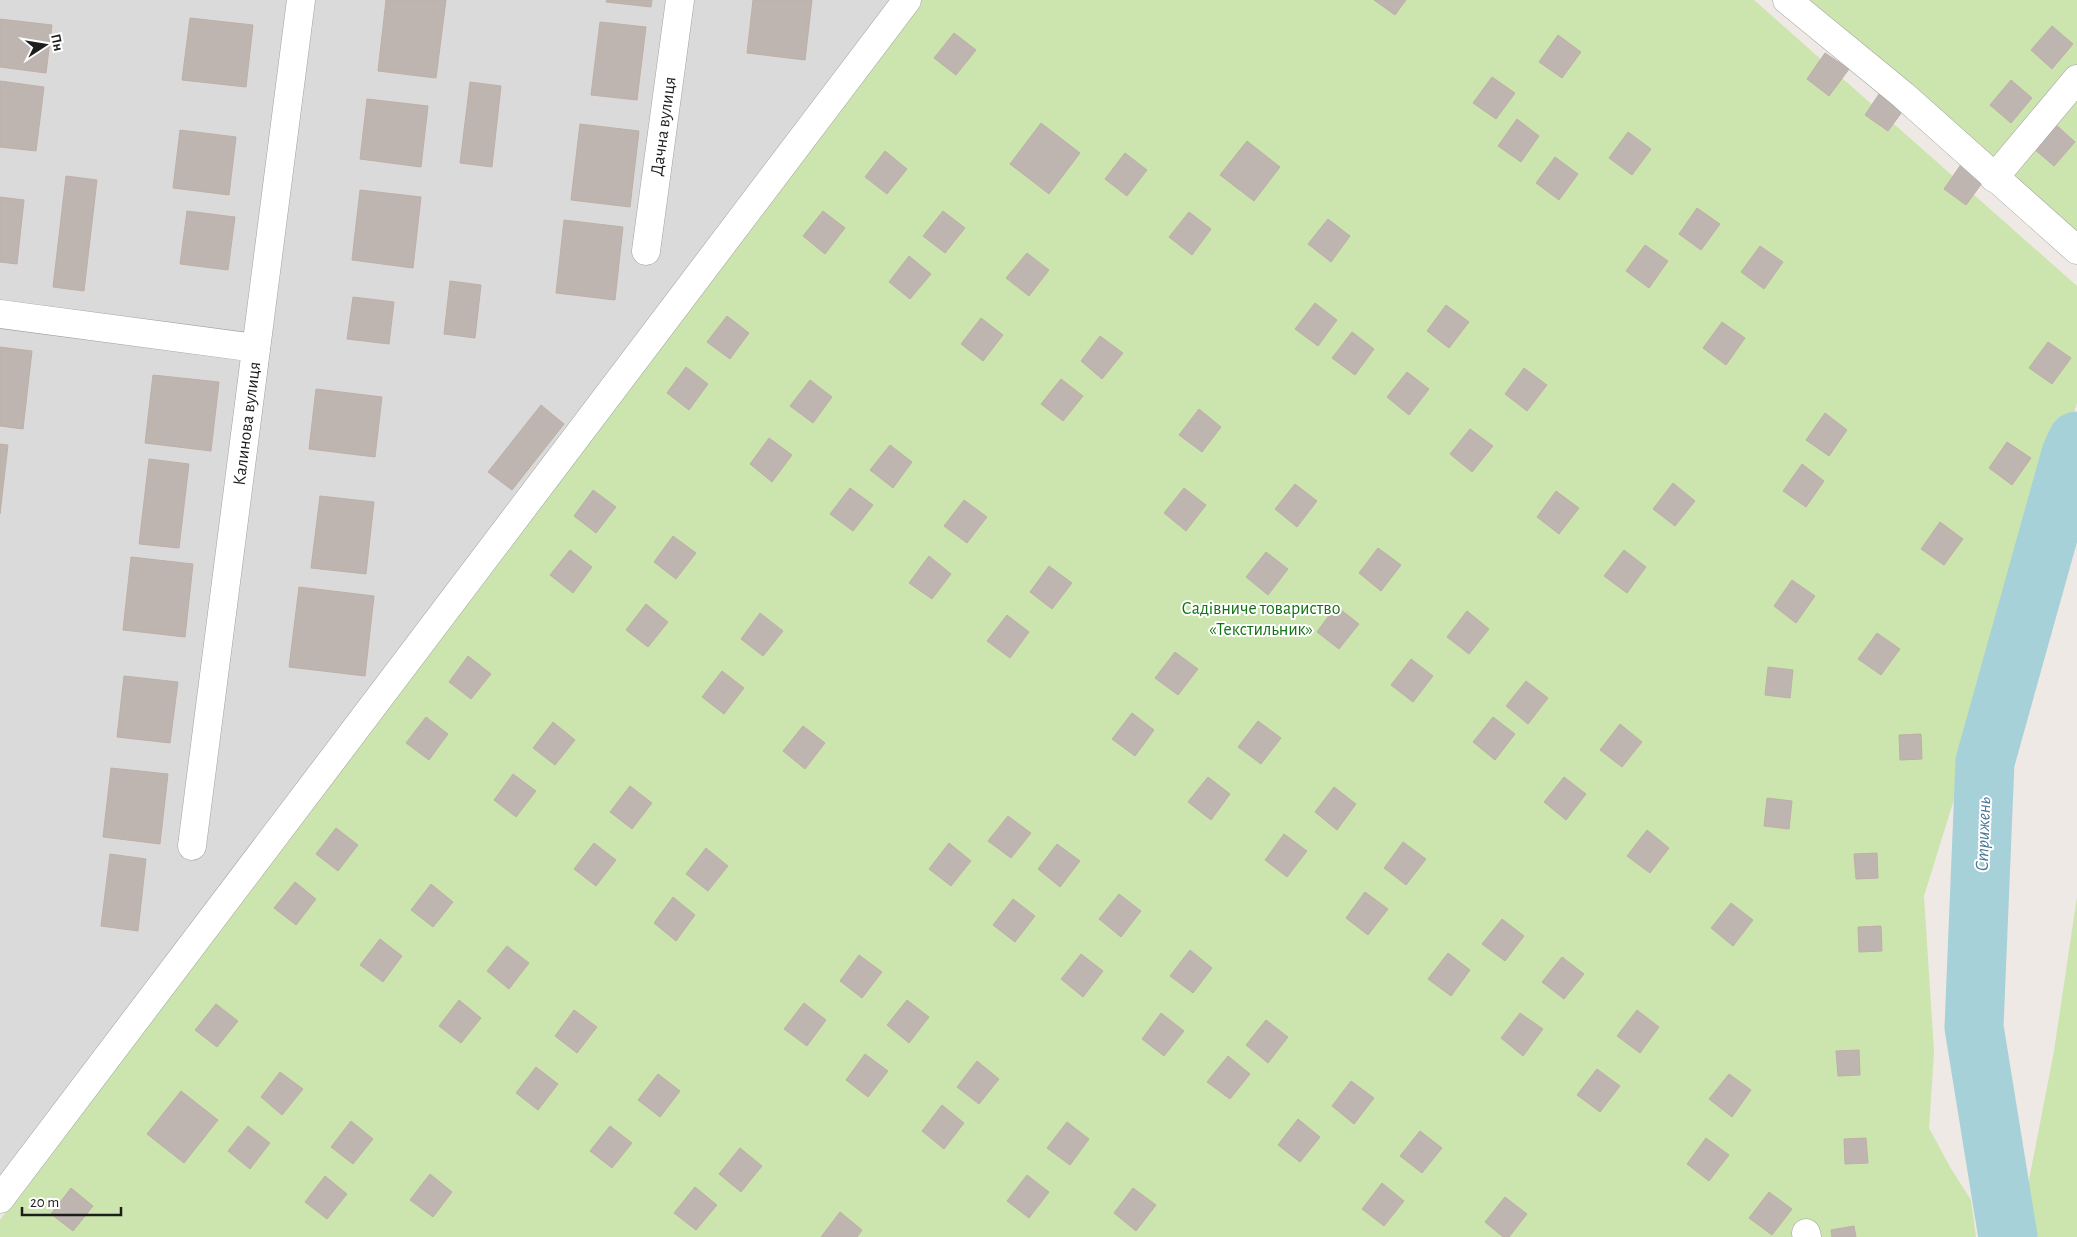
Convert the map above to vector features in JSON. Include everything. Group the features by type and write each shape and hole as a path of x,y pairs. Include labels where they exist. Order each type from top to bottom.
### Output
{"street":[{"name":"Калинова вулиця","path":"192,846 301,0"},
{"name":"Дачна вулиця","path":"646,251 680,0"},
{"path":"0,1199 907,0"},
{"path":"1791,1 1903,95 2077,250"},
{"path":"1994,178 2077,79"},
{"path":"0,314 256,348"}],"shaded area":[{"path":"0,0 890,0 0,1176"}],"green space":[{"name":"Садівниче товариство «Текстильник»","path":"921,0 1754,0 2077,286 2077,403 1924,896 1934,1052 1929,1128 1950,1167 1971,1200 1976,1237 0,1237 0,1220 496,552"},
{"path":"1783,0 2077,0 2077,250"},
{"path":"2077,897 2077,1237 2018,1237 2054,1051"}],"building":[{"path":"386,0 446,0 436,78 378,71"},
{"path":"607,0 652,0 651,7 606,2"},
{"path":"753,0 812,0 805,60 747,53"},
{"path":"1374,0 1406,0 1395,15"},
{"path":"190,18 253,25 246,87 182,80"},
{"path":"0,19 52,25 46,73 0,67"},
{"path":"600,22 646,27 637,100 591,95"},
{"path":"2052,26 2073,44 2052,69 2031,50"},
{"path":"954,33 976,50 956,75 934,58"},
{"path":"1558,35 1581,52 1562,78 1539,62"},
{"path":"1825,53 1849,69 1829,96 1807,79"},
{"path":"1492,77 1515,93 1496,119 1473,103"},
{"path":"2011,80 2032,98 2011,123 1990,105"},
{"path":"0,81 44,87 36,151 0,147"},
{"path":"470,82 501,86 492,167 460,163"},
{"path":"1883,88 1907,105 1888,131 1865,115"},
{"path":"367,99 428,106 421,167 360,159"},
{"path":"1517,119 1539,136 1521,162 1498,146"},
{"path":"1041,123 1080,153 1049,194 1010,164"},
{"path":"2054,123 2075,142 2054,166 2033,148"},
{"path":"580,124 639,131 630,207 571,200"},
{"path":"180,130 236,137 229,195 173,188"},
{"path":"1628,132 1651,149 1632,175 1609,158"},
{"path":"1247,141 1280,167 1254,201 1220,175"},
{"path":"885,151 907,169 887,194 865,177"},
{"path":"1125,153 1147,170 1127,196 1105,179"},
{"path":"1555,157 1578,174 1559,200 1536,183"},
{"path":"1962,163 1985,179 1966,205 1944,189"},
{"path":"66,176 97,180 84,291 53,287"},
{"path":"360,190 421,197 413,268 352,260"},
{"path":"0,197 24,200 17,264 0,262"},
{"path":"1697,208 1720,224 1701,250 1679,234"},
{"path":"187,211 235,217 228,270 180,264"},
{"path":"823,211 845,228 825,254 803,236"},
{"path":"943,211 965,228 945,253 923,236"},
{"path":"1189,212 1211,229 1192,255 1169,237"},
{"path":"1328,219 1350,236 1331,262 1308,244"},
{"path":"564,220 623,227 615,300 556,293"},
{"path":"1645,245 1668,261 1649,288 1626,271"},
{"path":"1760,246 1783,262 1764,289 1741,272"},
{"path":"1027,253 1049,270 1029,296 1006,278"},
{"path":"909,256 931,274 910,299 889,282"},
{"path":"450,281 481,285 475,338 444,334"},
{"path":"353,297 394,302 389,344 347,339"},
{"path":"1315,303 1337,320 1318,346 1295,329"},
{"path":"1446,305 1469,322 1449,348 1427,331"},
{"path":"727,316 749,333 730,359 707,342"},
{"path":"981,318 1003,335 983,361 961,344"},
{"path":"1722,322 1745,338 1726,365 1703,348"},
{"path":"1352,332 1374,349 1355,375 1332,358"},
{"path":"1100,336 1123,353 1102,379 1081,361"},
{"path":"2048,342 2071,358 2052,384 2029,368"},
{"path":"0,347 32,351 23,429 0,426"},
{"path":"686,367 708,384 689,410 667,393"},
{"path":"1524,368 1547,385 1527,411 1505,394"},
{"path":"1407,372 1429,389 1409,415 1387,397"},
{"path":"153,375 219,382 211,451 145,443"},
{"path":"1061,379 1083,396 1063,421 1041,404"},
{"path":"810,380 832,397 813,423 790,406"},
{"path":"316,389 382,397 375,457 309,449"},
{"path":"541,405 564,424 512,490 488,472"},
{"path":"1199,409 1221,427 1202,452 1179,435"},
{"path":"1825,413 1847,430 1829,456 1806,440"},
{"path":"1470,429 1493,446 1472,472 1450,454"},
{"path":"769,438 792,455 772,482 750,464"},
{"path":"2007,442 2031,458 2012,485 1989,468"},
{"path":"0,444 8,445 0,514"},
{"path":"890,445 912,462 893,488 870,470"},
{"path":"149,459 189,464 179,548 139,544"},
{"path":"1802,464 1824,481 1806,507 1783,491"},
{"path":"1673,483 1695,501 1675,526 1653,509"},
{"path":"1295,484 1317,501 1297,527 1275,509"},
{"path":"850,488 873,505 853,531 830,514"},
{"path":"1184,488 1206,505 1186,531 1164,513"},
{"path":"593,490 616,507 596,533 574,516"},
{"path":"1556,491 1579,508 1559,534 1537,517"},
{"path":"320,496 374,502 366,574 311,568"},
{"path":"964,500 987,517 967,543 944,526"},
{"path":"1940,522 1963,539 1944,565 1921,549"},
{"path":"673,536 696,553 676,579 654,562"},
{"path":"1378,548 1401,565 1381,591 1359,573"},
{"path":"570,550 592,567 573,593 550,575"},
{"path":"1624,550 1646,567 1627,593 1604,576"},
{"path":"1266,552 1288,569 1268,595 1246,577"},
{"path":"929,556 951,574 932,599 909,583"},
{"path":"131,557 193,564 185,637 123,630"},
{"path":"1049,566 1072,583 1052,609 1030,592"},
{"path":"1792,580 1815,596 1796,623 1774,606"},
{"path":"299,587 374,596 365,676 289,667"},
{"path":"646,604 668,622 648,647 626,630"},
{"path":"1336,606 1359,624 1339,649 1317,632"},
{"path":"1467,611 1489,629 1469,654 1447,637"},
{"path":"760,613 783,631 763,656 741,639"},
{"path":"1007,615 1029,632 1010,658 987,641"},
{"path":"1877,633 1900,649 1881,675 1858,659"},
{"path":"1175,652 1198,669 1178,695 1155,678"},
{"path":"468,656 491,674 471,699 449,682"},
{"path":"1411,659 1433,676 1413,702 1391,685"},
{"path":"1768,667 1793,670 1790,698 1765,695"},
{"path":"722,671 744,688 724,714 702,697"},
{"path":"124,676 178,682 170,743 117,737"},
{"path":"1526,681 1548,698 1528,724 1506,706"},
{"path":"1132,713 1154,730 1135,756 1112,739"},
{"path":"426,717 448,734 429,760 406,743"},
{"path":"1493,717 1515,734 1495,760 1473,742"},
{"path":"1258,721 1281,738 1261,764 1238,747"},
{"path":"553,722 575,740 555,765 533,748"},
{"path":"1620,724 1642,742 1622,767 1600,750"},
{"path":"803,726 825,743 805,769 783,751"},
{"path":"1921,734 1922,759 1900,760 1899,735"},
{"path":"111,768 168,774 160,844 103,837"},
{"path":"513,774 536,791 516,817 494,800"},
{"path":"1208,777 1230,794 1211,820 1188,802"},
{"path":"1564,777 1586,794 1566,820 1544,802"},
{"path":"630,786 652,803 632,829 610,812"},
{"path":"1334,787 1356,804 1337,830 1315,812"},
{"path":"1767,798 1792,801 1789,829 1764,826"},
{"path":"1008,816 1031,833 1011,858 988,841"},
{"path":"336,828 358,845 338,871 316,854"},
{"path":"1647,830 1669,848 1650,873 1627,856"},
{"path":"1284,834 1307,851 1287,877 1265,860"},
{"path":"1403,842 1426,859 1406,885 1384,868"},
{"path":"594,843 616,860 596,886 574,869"},
{"path":"949,843 971,861 951,886 929,869"},
{"path":"1057,844 1080,861 1060,887 1038,869"},
{"path":"706,848 728,866 708,891 686,874"},
{"path":"1877,853 1878,878 1856,879 1854,854"},
{"path":"110,854 146,859 138,931 101,926"},
{"path":"295,882 316,899 296,925 274,908"},
{"path":"431,884 453,902 433,927 411,910"},
{"path":"1365,892 1388,909 1368,935 1346,918"},
{"path":"1119,894 1141,911 1121,937 1099,919"},
{"path":"673,897 695,915 676,941 654,923"},
{"path":"1013,899 1035,916 1015,942 993,925"},
{"path":"1731,903 1753,920 1733,946 1711,928"},
{"path":"1502,919 1524,936 1505,961 1482,944"},
{"path":"1881,926 1882,951 1859,952 1858,927"},
{"path":"380,939 402,956 383,982 360,965"},
{"path":"507,946 529,963 509,989 487,971"},
{"path":"1190,950 1212,968 1193,993 1170,976"},
{"path":"1448,953 1470,970 1451,996 1428,979"},
{"path":"1081,954 1103,971 1083,997 1061,979"},
{"path":"859,955 882,972 862,998 840,981"},
{"path":"1562,957 1584,974 1564,999 1542,982"},
{"path":"459,1000 481,1018 461,1043 439,1026"},
{"path":"907,1000 929,1017 909,1043 887,1025"},
{"path":"804,1003 826,1020 807,1046 784,1029"},
{"path":"216,1004 238,1021 217,1047 195,1030"},
{"path":"574,1010 597,1027 577,1053 555,1036"},
{"path":"1637,1010 1659,1027 1640,1053 1617,1036"},
{"path":"1161,1013 1184,1031 1164,1056 1142,1039"},
{"path":"1520,1013 1543,1029 1523,1056 1501,1038"},
{"path":"1266,1020 1288,1037 1268,1063 1246,1045"},
{"path":"1859,1050 1860,1075 1838,1076 1836,1051"},
{"path":"865,1054 888,1071 868,1097 846,1080"},
{"path":"1228,1056 1250,1074 1230,1099 1207,1082"},
{"path":"977,1061 999,1079 979,1104 957,1087"},
{"path":"536,1067 558,1084 538,1110 516,1093"},
{"path":"1597,1069 1620,1086 1600,1112 1577,1095"},
{"path":"280,1072 303,1089 282,1115 261,1097"},
{"path":"658,1074 680,1091 660,1117 638,1100"},
{"path":"1729,1074 1751,1090 1732,1117 1709,1099"},
{"path":"1351,1081 1374,1098 1354,1124 1332,1106"},
{"path":"181,1091 218,1120 184,1163 147,1134"},
{"path":"942,1105 964,1123 944,1149 922,1131"},
{"path":"1298,1119 1320,1137 1300,1162 1278,1145"},
{"path":"351,1121 373,1139 353,1164 331,1147"},
{"path":"1067,1122 1089,1139 1070,1165 1047,1148"},
{"path":"248,1126 270,1143 250,1169 228,1151"},
{"path":"610,1126 632,1143 612,1168 590,1151"},
{"path":"1420,1131 1442,1148 1422,1173 1400,1156"},
{"path":"1706,1138 1729,1155 1709,1181 1687,1164"},
{"path":"1866,1138 1868,1163 1845,1164 1844,1139"},
{"path":"740,1148 762,1166 741,1192 719,1174"},
{"path":"430,1174 452,1192 433,1217 410,1200"},
{"path":"1027,1175 1049,1192 1029,1218 1007,1201"},
{"path":"325,1176 347,1194 327,1219 305,1202"},
{"path":"1382,1183 1404,1201 1384,1226 1362,1209"},
{"path":"695,1187 717,1205 696,1230 674,1213"},
{"path":"71,1188 93,1206 73,1231 51,1214"},
{"path":"1133,1188 1156,1205 1136,1231 1114,1213"},
{"path":"1769,1192 1792,1209 1772,1235 1749,1218"},
{"path":"1505,1197 1527,1214 1509,1237 1503,1237 1485,1222"},
{"path":"840,1212 862,1230 857,1237 821,1237"},
{"path":"1854,1226 1856,1237 1832,1237 1831,1230"}],"waterway":[{"name":"Стрижень","path":"2008,1237 1974,1027 1985,762 2071,454 2077,441"}]}
